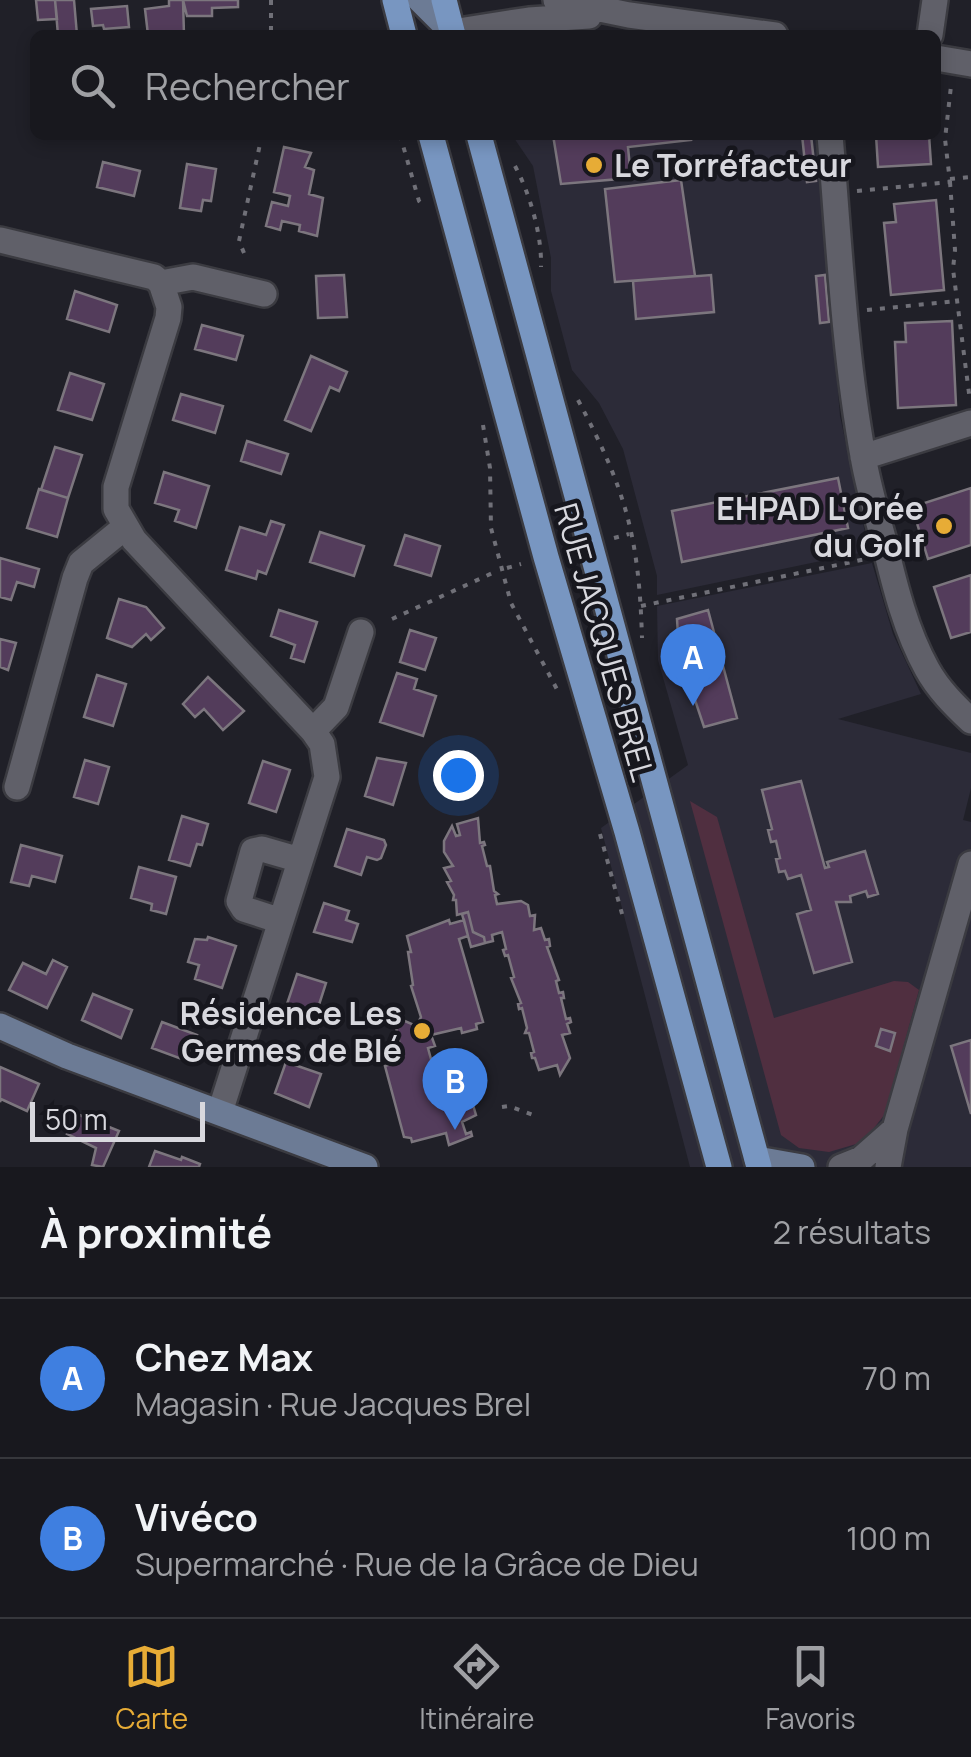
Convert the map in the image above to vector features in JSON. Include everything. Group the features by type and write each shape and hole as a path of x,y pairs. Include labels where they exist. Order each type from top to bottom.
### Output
{"main road":[{"path":"395,0 403,30"},
{"path":"444,0 451,30"},
{"name":"RUE JACQUES BREL","path":"432,140 719,1167"},
{"name":"RUE JACQUES BREL","path":"480,140 758,1163"}],"street":[{"path":"420,0 448,30"},
{"path":"556,0 747,30"},
{"path":"931,30 936,0"},
{"path":"474,30 529,20 640,11"},
{"path":"941,59 971,64"},
{"path":"830,140 863,458 915,644 950,702 971,721"},
{"path":"0,240 154,276 162,283 168,318 116,487 116,509 124,528 322,744 328,777 220,1112"},
{"path":"162,283 192,277 264,294"},
{"path":"863,458 971,423"},
{"path":"17,787 74,578 81,563 124,528"},
{"path":"312,731 336,707 361,632"},
{"path":"281,921 244,908 238,901 253,851 262,849 300,860"},
{"path":"888,1167 895,1129 971,864"},
{"path":"0,1026 67,1056 365,1167"},
{"path":"841,1167 861,1159 895,1129"},
{"path":"758,1163 802,1167"}],"path":[{"path":"271,0 271,30"},
{"path":"951,82 945,139 955,250 953,269 971,409"},
{"path":"244,253 239,241 261,140"},
{"path":"401,140 419,201 432,214"},
{"path":"513,162 522,178 542,249 541,283"},
{"path":"856,191 971,177"},
{"path":"867,310 958,301"},
{"path":"482,420 490,468 491,528 511,603 562,700"},
{"path":"605,541 629,534"},
{"path":"641,606 875,557"},
{"path":"392,619 497,570"},
{"path":"599,830 625,924"},
{"path":"502,1107 536,1116"}],"shaded area":[{"path":"515,140 817,140 840,416 869,551 657,595 657,576 623,449 599,403 572,370 551,291 551,258 533,166"},
{"path":"872,563 893,634 921,694 838,719 971,753 971,788 963,820 971,822 971,1167 690,1167 601,828 688,765 658,660 657,606"},
{"path":"690,801 717,817 774,1018 894,981 908,982 919,990 885,1114 863,1142 829,1152 799,1148 781,1135"}],"building":[{"path":"36,0 55,0 57,19 38,20"},
{"path":"55,0 74,0 77,30 58,30"},
{"path":"169,0 183,0 184,30 147,30 145,9 169,6"},
{"path":"183,0 238,0 238,7 212,8 212,16 187,16"},
{"path":"127,6 129,27 93,26 91,9"},
{"path":"554,140 691,140 628,147 631,178 561,184"},
{"path":"803,140 812,140 816,181 807,182"},
{"path":"876,140 929,140 931,164 878,167"},
{"path":"284,147 311,153 305,167 314,170 309,194 323,198 317,236 299,231 300,225 282,221 280,230 266,226 272,202 288,206 290,196 274,192"},
{"path":"103,162 140,171 134,196 97,187"},
{"path":"187,164 216,169 211,201 203,200 201,211 180,208"},
{"path":"681,180 695,276 615,282 605,189"},
{"path":"936,200 944,290 891,295 884,223 896,222 894,204"},
{"path":"344,275 347,317 318,318 316,276"},
{"path":"711,275 714,312 636,319 633,281"},
{"path":"825,275 829,322 820,323 816,276"},
{"path":"75,291 117,305 109,332 67,319"},
{"path":"952,321 956,405 898,408 895,342 906,342 905,323"},
{"path":"202,325 243,336 236,360 195,349"},
{"path":"311,356 347,372 339,391 330,387 311,431 285,420"},
{"path":"70,373 104,384 92,420 58,410"},
{"path":"181,394 223,406 215,433 173,420"},
{"path":"247,441 288,454 281,474 241,461"},
{"path":"55,447 82,455 68,498 41,490"},
{"path":"164,472 209,486 196,528 175,521 179,510 155,503"},
{"path":"838,478 848,528 682,562 672,511"},
{"name":"EHPAD L'Orée du Golf","path":"971,488 971,545 928,559 912,507"},
{"path":"39,489 68,498 57,537 27,528"},
{"path":"271,521 284,525 266,574 258,571 256,579 226,570 240,527 266,535"},
{"path":"320,532 364,546 354,576 310,562"},
{"path":"405,535 440,546 431,576 395,565"},
{"path":"0,558 39,569 34,587 17,582 11,600 0,597"},
{"name":"EHPAD L'Orée du Golf","path":"971,575 971,632 951,638 934,587"},
{"path":"119,599 146,607 164,628 151,640 146,634 132,647 107,638"},
{"path":"279,610 317,622 304,662 291,658 295,645 271,636"},
{"path":"708,610 737,718 704,727 679,652 677,619"},
{"path":"410,630 436,638 425,670 400,662"},
{"path":"0,639 16,643 8,670 0,667"},
{"path":"397,673 417,679 414,689 436,696 423,736 380,722"},
{"path":"97,675 126,684 113,726 84,717"},
{"path":"208,677 244,711 223,730 204,709 195,717 183,704"},
{"path":"377,758 406,763 393,805 365,796"},
{"path":"85,760 109,767 98,804 74,797"},
{"path":"263,761 290,770 276,812 249,803"},
{"path":"801,781 825,868 829,867 827,862 865,851 878,894 868,897 866,891 850,896 851,902 836,902 852,962 814,973 797,914 811,910 801,875 788,879 785,871 779,872 776,859 780,858 776,841 771,842 768,830 772,829 762,790"},
{"path":"182,816 208,824 190,866 169,860"},
{"name":"Résidence Les Germes de Blé","path":"478,818 480,843 485,845 482,846 498,894 497,904 521,901 528,905 530,916 535,915 534,930 541,928 545,940 549,939 547,947 559,980 559,993 563,992 566,1019 571,1022 567,1024 570,1033 562,1035 570,1058 560,1075 557,1065 539,1070 532,1058 534,1052 529,1033 525,1033 527,1028 508,955 503,950 506,949 502,932 485,943 484,937 473,932 468,912 457,915 456,900 447,882 451,881 444,868 453,866 444,852 444,841 452,826 456,836 460,835 457,824"},
{"path":"347,829 384,840 386,845 381,858 367,857 361,875 335,866"},
{"path":"21,845 62,856 55,882 32,876 29,886 11,882"},
{"path":"139,867 176,877 166,914 151,910 152,904 131,898"},
{"path":"324,903 349,911 346,920 358,924 352,942 314,932"},
{"path":"468,912 473,932 484,937 485,943 471,947 462,914"},
{"name":"Résidence Les Germes de Blé","path":"449,920 450,924 464,920 468,936 459,939 483,1022 476,1024 477,1029 462,1033 461,1028 431,1035 435,1046 428,1048 432,1063 441,1060 444,1071 454,1068 458,1083 466,1081 465,1096 470,1095 476,1115 462,1122 466,1134 471,1132 472,1136 449,1145 446,1133 412,1142 404,1137 385,1066 391,1064 386,1045 399,1041 395,1023 405,1021 416,1026 421,1017 411,986 407,936"},
{"path":"208,937 236,946 222,988 195,979 199,965 188,962 195,939"},
{"path":"53,960 67,967 47,1008 9,990 23,963 46,974"},
{"path":"297,974 326,983 317,1011 323,1013 319,1027 283,1016"},
{"path":"93,994 132,1010 121,1038 82,1020"},
{"path":"162,1022 197,1035 187,1061 152,1048"},
{"path":"881,1029 895,1033 890,1051 876,1046"},
{"path":"971,1040 971,1114 951,1046"},
{"path":"286,1062 321,1074 309,1107 275,1093"},
{"path":"0,1067 39,1084 27,1111 1,1099 0,1102"},
{"path":"77,1114 119,1131 103,1167 92,1165 96,1148 67,1134"},
{"path":"155,1151 181,1160 182,1157 200,1164 149,1167"}],"place":[{"name":"Le Torréfacteur","path":"594,165"},
{"name":"EHPAD L'Orée du Golf","path":"944,526"},
{"name":"Chez Max","path":"693,706"},
{"name":"Résidence Les Germes de Blé","path":"422,1031"},
{"name":"Vivéco","path":"455,1130"}]}
